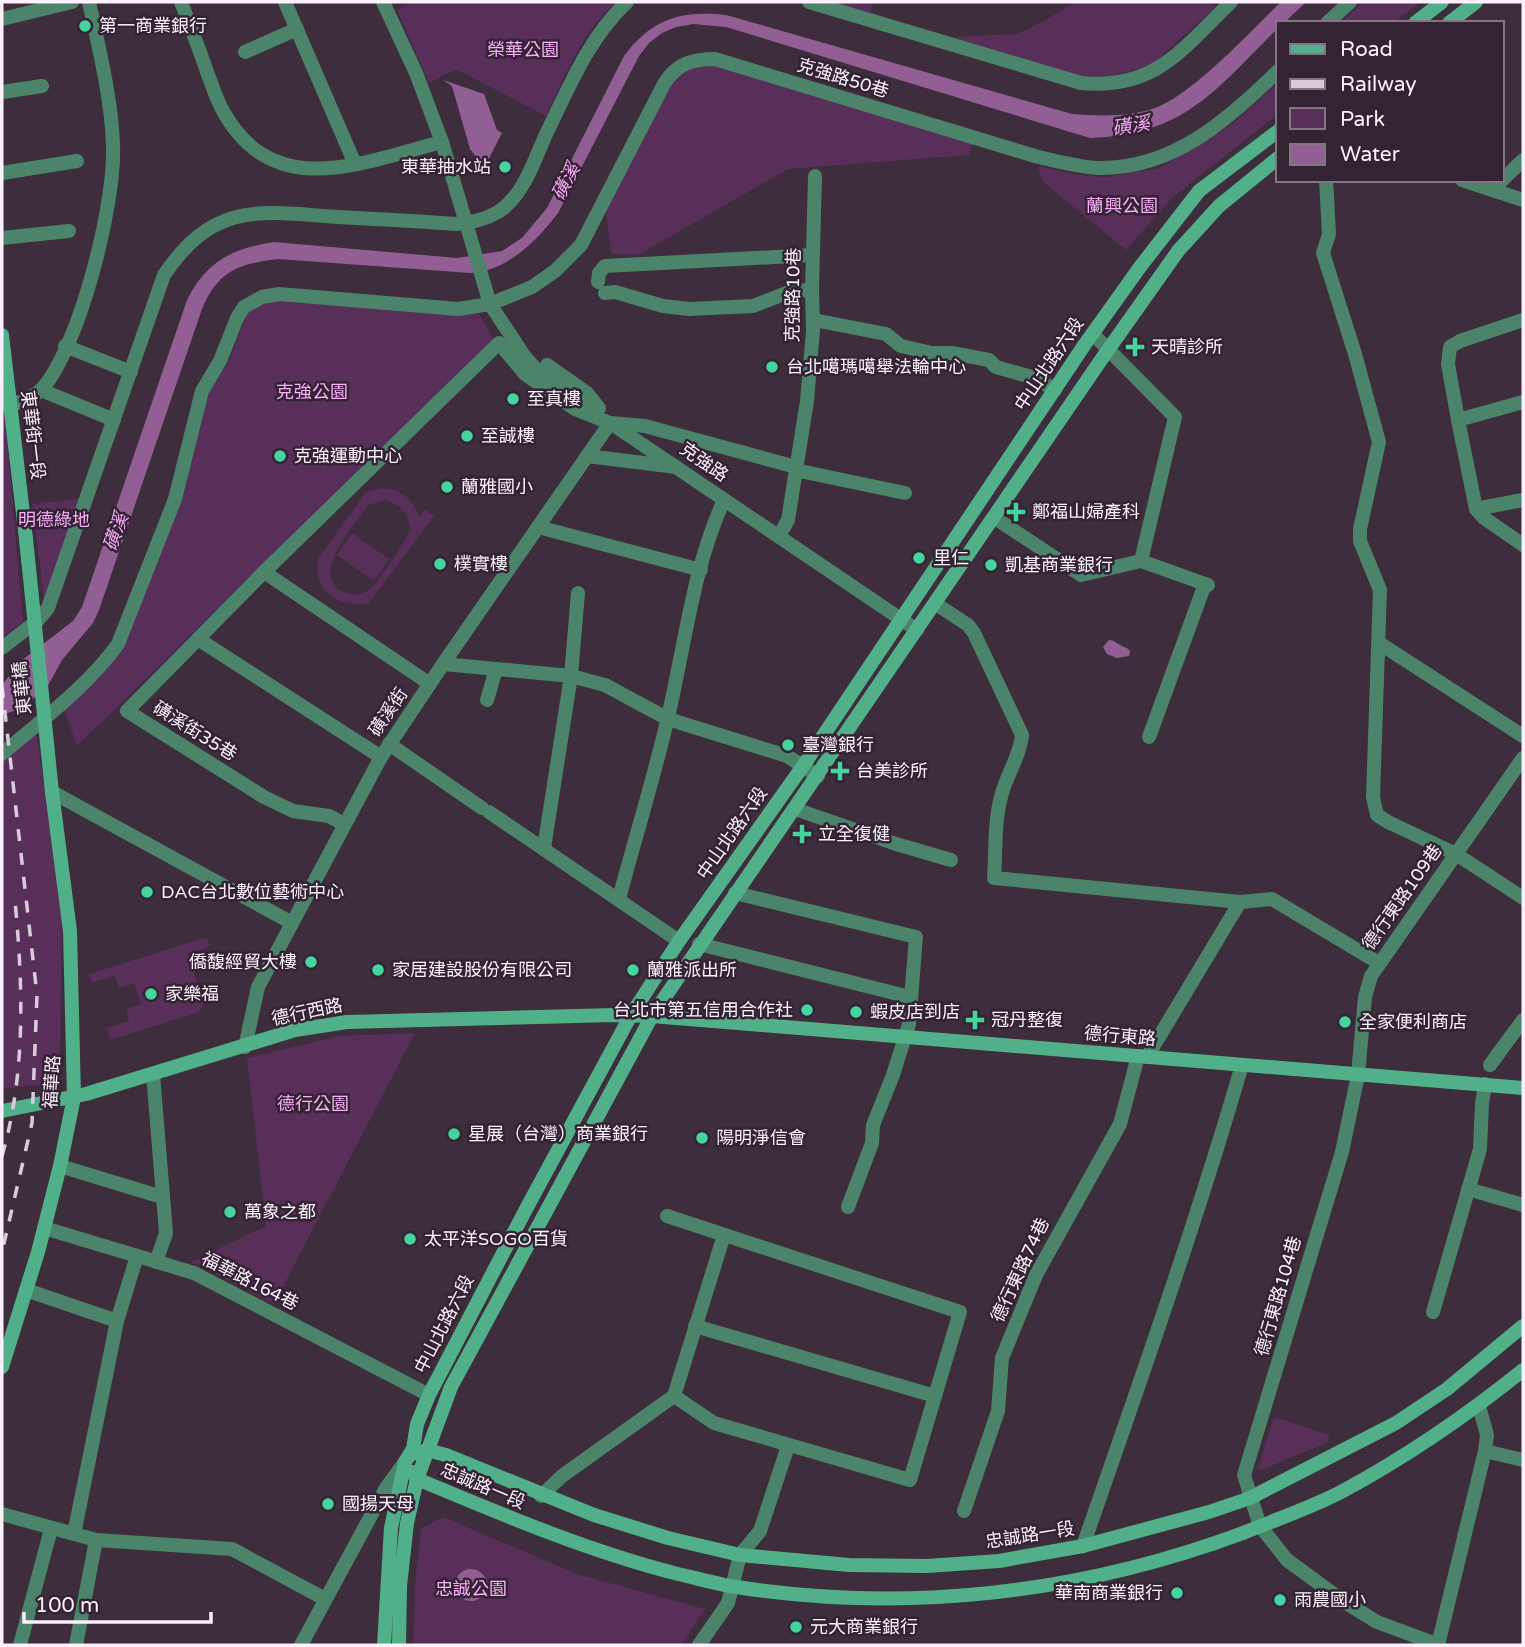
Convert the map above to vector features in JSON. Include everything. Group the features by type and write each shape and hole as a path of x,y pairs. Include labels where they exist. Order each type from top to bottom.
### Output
{"street":[{"path":"2,19 72,2"},
{"path":"9,406 31,398 41,390 56,369 80,311 110,200 113,162 110,103 89,2"},
{"path":"181,2 222,110 245,144 274,162 304,169 331,169 442,142"},
{"path":"285,2 355,164"},
{"name":"克強路","path":"383,2 416,74 442,142 490,304 525,357 610,423 917,630"},
{"path":"2,648 38,621 48,608 164,275 188,243 223,222 261,211 467,223 498,212 516,194 530,170 586,56 605,24 628,2"},
{"path":"809,2 1081,83 1120,83 1147,75 1168,63 1231,2"},
{"path":"1330,21 1350,2"},
{"path":"1418,21 1442,2"},
{"path":"1452,21 1476,2"},
{"path":"245,52 296,29"},
{"name":"克強路50巷","path":"2,754 71,696 118,644 175,499 202,391 220,361 244,307 262,297 279,294 458,309 490,304 532,287 555,271 582,245 664,84 678,67 688,62 715,59 1035,156 1098,168 1160,158 1190,145 1222,121 1276,73"},
{"path":"2,92 42,86"},
{"name":"中山北路六段","path":"384,1645 391,1528 405,1462 412,1450 417,1424 429,1395 525,1210 631,1015 679,941 803,766 1093,334 1199,191 1276,133"},
{"name":"中山北路六段","path":"399,1645 400,1586 407,1523 427,1450 460,1368 652,1016 1178,251 1219,206 1276,160"},
{"path":"1504,178 1523,160"},
{"path":"2,173 77,161"},
{"name":"克強路10巷","path":"779,536 788,520 807,401 814,320 812,290 815,176"},
{"path":"1326,182 1329,234 1323,253 1379,442 1360,529 1360,541 1380,590 1373,797 1377,815 1456,854 1523,898"},
{"path":"1468,182 1523,200"},
{"path":"1492,190 1500,182"},
{"path":"2,238 69,230"},
{"path":"812,290 792,291 753,306 689,309 663,306 601,288 599,272 605,266 813,255"},
{"path":"814,320 886,334 901,346 989,360 996,367 1035,379 1055,390"},
{"path":"1523,320 1460,341 1450,347 1448,364 1476,509 1484,518 1523,545"},
{"path":"511,323 540,361 587,393 610,423 645,426 795,468 905,493"},
{"path":"1093,334 1175,417 1142,561"},
{"name":"東華街一段","path":"2,335 26,539"},
{"name":"磺溪街35巷","path":"344,824 330,816 293,811 264,797 127,711 264,572 499,343 525,374 575,410 610,423"},
{"path":"65,346 131,372"},
{"path":"41,390 114,420"},
{"path":"1458,420 1523,402"},
{"name":"磺溪街","path":"245,1047 258,987 381,757 610,423"},
{"path":"587,456 679,468"},
{"path":"619,899 668,719 701,570 715,519 724,500"},
{"path":"1476,509 1523,500"},
{"path":"995,518 1081,575 1142,561 1207,585 1149,737"},
{"path":"538,527 701,570"},
{"name":"東華橋","path":"26,539 52,792"},
{"path":"264,572 430,684"},
{"path":"544,848 571,676 578,593"},
{"path":"936,604 968,625 974,633 1022,735 1021,746 1001,794 994,878 1240,902 1272,899 1379,962"},
{"path":"198,639 381,757"},
{"path":"1379,643 1523,736"},
{"path":"443,664 571,676 605,685 668,719 787,756 818,776"},
{"path":"487,701 496,669"},
{"path":"389,744 679,941"},
{"name":"德行東路109巷","path":"1358,1075 1365,997 1371,976 1523,758"},
{"path":"52,792 292,923"},
{"name":"福華路","path":"2,1367 44,1228 74,1097 70,931 52,792"},
{"path":"796,809 951,860"},
{"path":"735,893 916,937 906,1037 873,1125 872,1143 848,1207"},
{"name":"德行東路74巷","path":"964,1511 998,1411 1002,1358 1036,1275 1120,1124 1143,1057 1240,902"},
{"path":"699,944 910,997"},
{"name":"德行西路","path":"2,1111 74,1097 295,1030 348,1022 631,1015"},
{"name":"德行東路","path":"631,1015 1523,1088"},
{"path":"1490,1065 1523,1020"},
{"path":"1083,1546 1216,1155 1242,1065"},
{"path":"153,1074 166,1233 156,1262"},
{"name":"德行東路104巷","path":"1358,1075 1342,1152 1244,1475 1260,1526 1287,1560 1377,1622 1439,1645"},
{"path":"1433,1312 1480,1149 1485,1084"},
{"path":"60,1166 162,1197"},
{"path":"1468,1189 1523,1205"},
{"path":"667,1216 960,1312 910,1480 714,1423 674,1396"},
{"name":"福華路164巷","path":"44,1228 194,1273 429,1395"},
{"path":"541,1496 562,1476 674,1396 724,1235"},
{"path":"74,1534 117,1321 137,1256"},
{"path":"26,1290 117,1321"},
{"path":"695,1326 935,1396"},
{"name":"忠誠路一段","path":"1523,1326 1447,1389 1395,1423 1250,1497 1209,1512 1083,1546 999,1561 926,1566 849,1565 740,1555 668,1538 594,1515 541,1496 446,1455 427,1450 405,1462 417,1479 587,1547 637,1563 731,1586 836,1598 967,1597 1047,1587 1127,1570 1211,1545 1260,1526 1339,1493 1419,1447 1479,1406 1523,1370"},
{"path":"1439,1645 1485,1451 1486,1435 1479,1406"},
{"path":"699,1645 728,1603 740,1555 760,1531 788,1446"},
{"path":"1485,1451 1523,1460"},
{"path":"301,1645 386,1488 405,1462"},
{"path":"2,1514 96,1540 232,1549 325,1599"},
{"path":"20,1645 51,1529"},
{"path":"76,1645 96,1540"}],"green space":[{"name":"榮華公園","path":"411,2 618,2 605,13 584,40 546,116 456,69 429,83 397,10"},
{"path":"833,2 873,2 870,13"},
{"path":"1076,2 1211,2 1215,7 1152,65 1111,76 1081,77 952,37 1017,34"},
{"path":"1363,2 1420,2 1396,21 1343,21"},
{"path":"694,65 713,65 973,141 969,155 788,169 638,255 611,254 606,209 672,81 682,70"},
{"name":"蘭興公園","path":"1276,85 1276,116 1173,197 1126,250 1042,181 1038,166 1072,174 1106,177 1159,168 1231,125"},
{"name":"克強公園","path":"267,300 478,312 494,339 77,746 64,710 119,653 183,497 206,395 227,365 247,314 256,304"},
{"path":"2,379 23,622 2,638"},
{"path":"381,488 395,490 410,500 419,517 425,509 434,516 369,603 348,603 338,600 324,589 317,571 318,559 366,492","holes":["386,500 403,511 411,530 370,589 357,594 344,592 334,584 330,574 337,550 368,505"]},
{"name":"明德綠地","path":"80,499 45,607 32,504"},
{"path":"352,533 389,559 374,581 337,555"},
{"path":"36,733 62,899 60,1082 2,1089 2,760"},
{"path":"207,937 210,946 188,954 204,1004 199,1012 110,1040 107,1028 129,1021 126,1009 141,1004 134,983 119,988 115,976 92,983 89,974"},
{"name":"德行公園","path":"415,1033 274,1304 191,1262 266,1226 247,1058 340,1036"},
{"path":"1274,1417 1329,1435 1328,1442 1262,1470 1258,1468"},
{"name":"忠誠公園","path":"443,1517 577,1574 705,1609 681,1645 413,1645 415,1585 421,1529"}],"water":[{"name":"磺溪","path":"1281,2 1306,2 1286,21 1276,21 1276,30 1196,105 1151,128 1123,135 1090,138 726,27 693,24 662,33 649,43 639,56 558,213 531,244 509,261 484,271 470,273 278,259 241,267 215,286 202,309 93,623 62,660 46,689 19,709 2,715 2,685 21,661 73,621 82,607 187,300 203,275 233,253 274,242 457,258 502,251 522,238 547,208 624,56 656,25 695,14 726,15 1072,114 1112,115 1152,109 1185,91 1220,62"},
{"path":"443,80 484,94 497,130 502,133 486,164 470,149 452,86"},
{"path":"1109,640 1127,648 1130,651 1129,656 1117,658 1107,654 1103,647"},
{"path":"471,1569 482,1574 487,1585 482,1596 471,1601 460,1596 455,1585 460,1574"}],"railway":[{"path":"2,686 37,995 32,1123 2,1252"},
{"path":"2,1156 10,1125 19,1061 21,997 15,901"}],"place":[{"name":"第一商業銀行","path":"85,26"},
{"name":"東華抽水站","path":"505,167"},
{"name":"天晴診所","path":"1135,347"},
{"name":"台北噶瑪噶舉法輪中心","path":"772,367"},
{"name":"至真樓","path":"513,399"},
{"name":"至誠樓","path":"467,436"},
{"name":"克強運動中心","path":"280,456"},
{"name":"蘭雅國小","path":"447,487"},
{"name":"鄭福山婦產科","path":"1016,512"},
{"name":"里仁","path":"919,558"},
{"name":"樸實樓","path":"440,564"},
{"name":"凱基商業銀行","path":"991,565"},
{"name":"臺灣銀行","path":"788,745"},
{"name":"台美診所","path":"840,771"},
{"name":"立全復健","path":"802,834"},
{"name":"DAC台北數位藝術中心","path":"147,892"},
{"name":"僑馥經貿大樓","path":"311,962"},
{"name":"家居建設股份有限公司","path":"378,970"},
{"name":"蘭雅派出所","path":"633,970"},
{"name":"家樂福","path":"151,994"},
{"name":"台北市第五信用合作社","path":"807,1010"},
{"name":"蝦皮店到店","path":"856,1012"},
{"name":"冠丹整復","path":"975,1020"},
{"name":"全家便利商店","path":"1345,1022"},
{"name":"星展（台灣）商業銀行","path":"454,1134"},
{"name":"陽明淨信會","path":"702,1138"},
{"name":"萬象之都","path":"230,1212"},
{"name":"太平洋SOGO百貨","path":"410,1239"},
{"name":"國揚天母","path":"328,1504"},
{"name":"華南商業銀行","path":"1177,1593"},
{"name":"雨農國小","path":"1280,1600"},
{"name":"元大商業銀行","path":"796,1627"}]}
